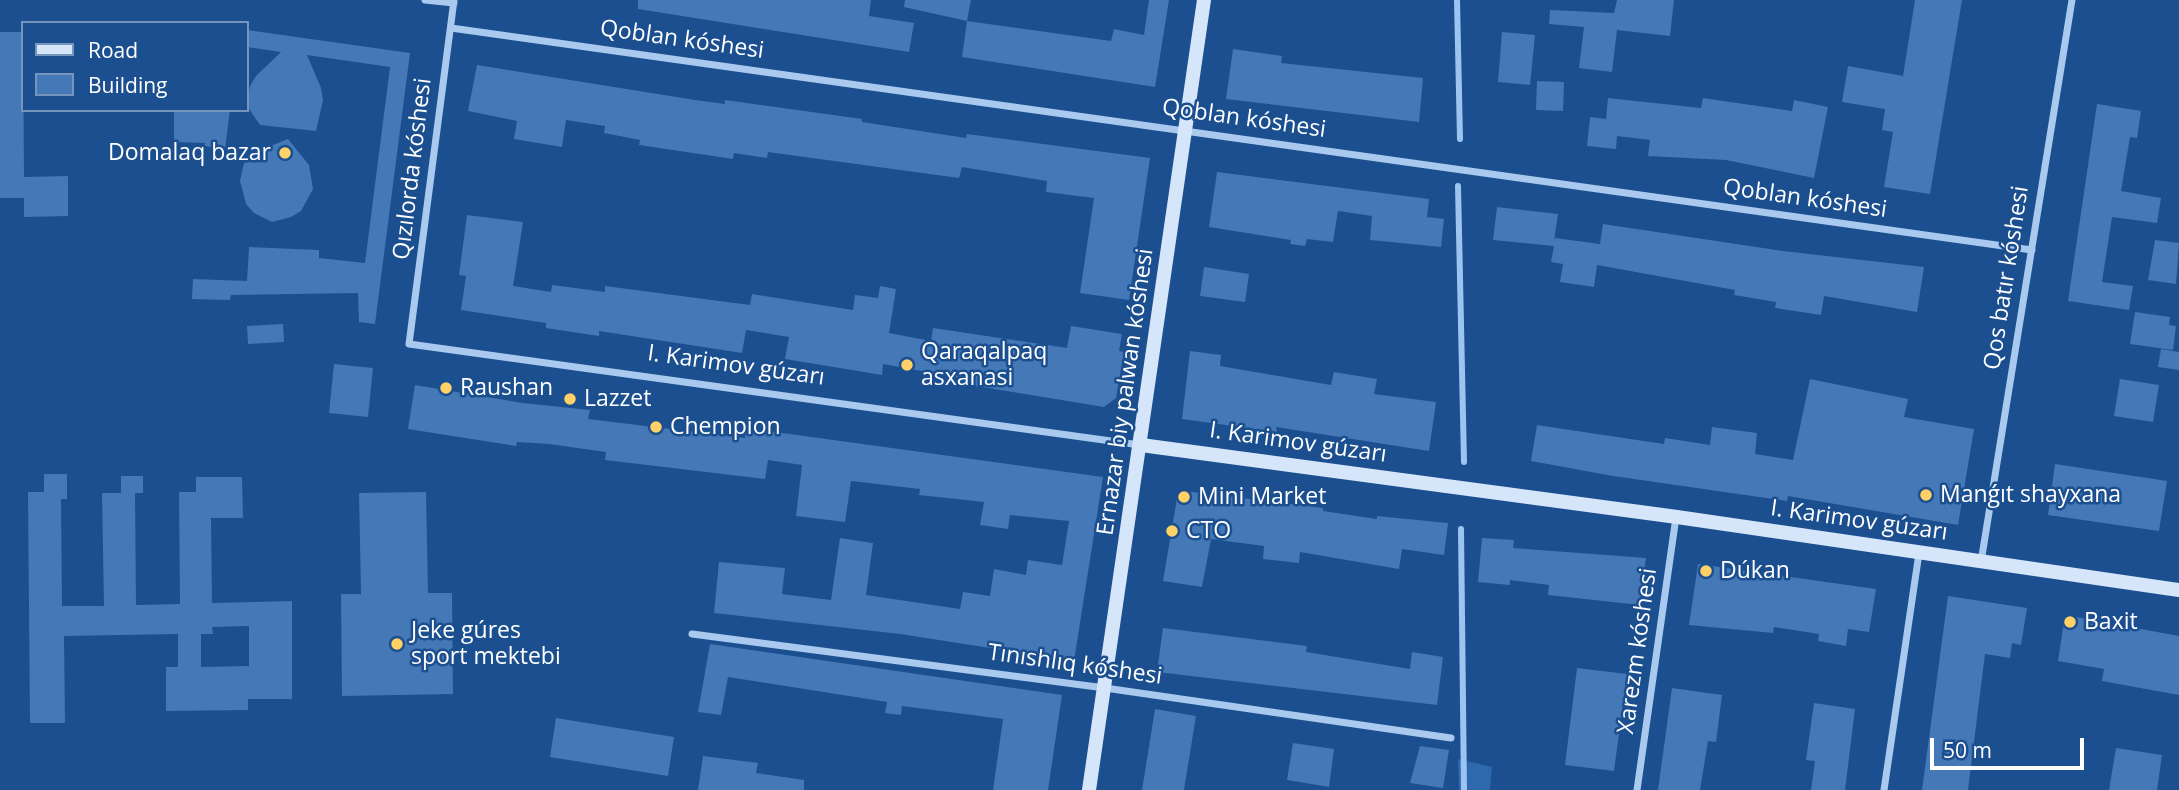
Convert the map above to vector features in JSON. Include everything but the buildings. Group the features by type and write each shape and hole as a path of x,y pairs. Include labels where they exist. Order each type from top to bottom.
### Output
{"street":[{"path":"425,0 454,2"},
{"name":"Ernazar biy palwan kóshesi","path":"1089,790 1204,0"},
{"name":"Qos batır kóshesi","path":"1981,562 2072,0"},
{"name":"Qızılorda kóshesi","path":"410,344 454,2"},
{"name":"Qoblan kóshesi","path":"451,28 2032,250"},
{"name":"I. Karimov gúzarı","path":"410,344 1676,517 2179,590"},
{"name":"Xarezm kóshesi","path":"1637,790 1676,517"},
{"path":"1884,790 1919,553"},
{"name":"Tınıshlıq kóshesi","path":"692,634 1105,688 1451,738"}],"shaded area":[{"path":"1458,759 1492,767 1490,790 1459,790"}],"waterway":[{"path":"1457,0 1460,139"},
{"path":"1458,186 1464,462"},
{"path":"1461,529 1464,790"}],"place":[{"name":"Domalaq bazar","path":"285,153"},
{"name":"Qaraqalpaq asxanasi","path":"907,365"},
{"name":"Raushan","path":"446,388"},
{"name":"Lazzet","path":"570,399"},
{"name":"Chempion","path":"656,427"},
{"name":"Manǵıt shayxana","path":"1926,495"},
{"name":"Mini Market","path":"1184,497"},
{"name":"СТО","path":"1172,531"},
{"name":"Dúkan","path":"1706,571"},
{"name":"Baxit","path":"2070,622"},
{"name":"Jeke gúres sport mektebi","path":"397,644"}]}
